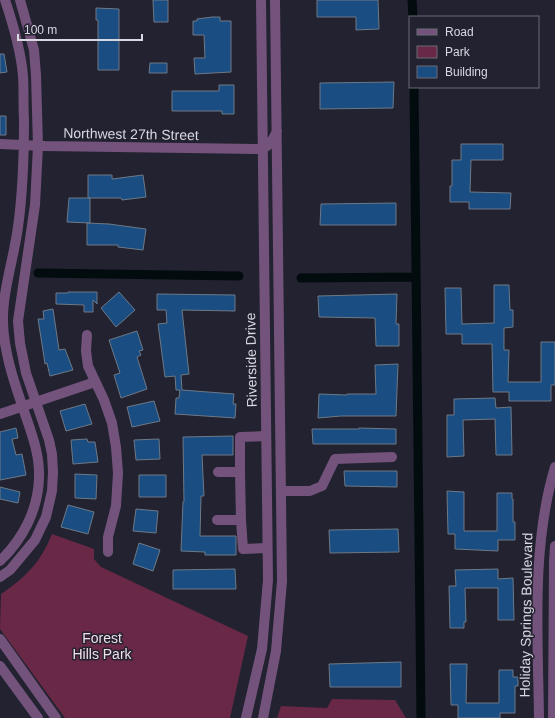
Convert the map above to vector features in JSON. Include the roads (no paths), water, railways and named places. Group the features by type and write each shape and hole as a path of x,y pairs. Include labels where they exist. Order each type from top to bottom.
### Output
{"street":[{"path":"0,560 16,543 29,521 38,492 39,466 35,442 22,406 5,345 3,316 23,191 24,146 23,76 12,21 5,0"},
{"path":"0,578 10,570 35,540 46,517 52,491 53,472 52,454 49,440 26,373 18,321 35,205 38,146 34,50 20,0"},
{"name":"Riverside Drive","path":"246,718 262,648 268,580 260,0"},
{"name":"Riverside Drive","path":"263,718 276,651 282,581 275,0"},
{"path":"277,130 271,142 262,149 268,154 278,169"},
{"name":"Northwest 27th Street","path":"0,144 24,146 262,149"},
{"path":"10,272 24,276"},
{"path":"86,335 88,366 104,400 112,423 116,447 118,473 116,506 108,537 108,552"},
{"path":"0,414 95,382"},
{"path":"266,436 240,437 240,472 243,549 267,548"},
{"path":"281,491 310,491 322,486 335,460 392,457"},
{"name":"Holiday Springs Boulevard","path":"539,718 539,560 542,526 555,467"},
{"path":"218,472 240,472"},
{"path":"217,520 241,520"},
{"path":"23,533 35,540"},
{"name":"Holiday Springs Boulevard","path":"554,718 555,546"},
{"path":"0,639 56,718"},
{"path":"538,640 554,639"},
{"path":"0,666 38,718"}],"waterway":[{"path":"412,0 413,16"},
{"path":"414,88 421,718"},
{"path":"38,273 239,276"},
{"path":"301,278 416,277"}],"park label":[{"name":"Forest Hills Park","path":"102,646"}]}
